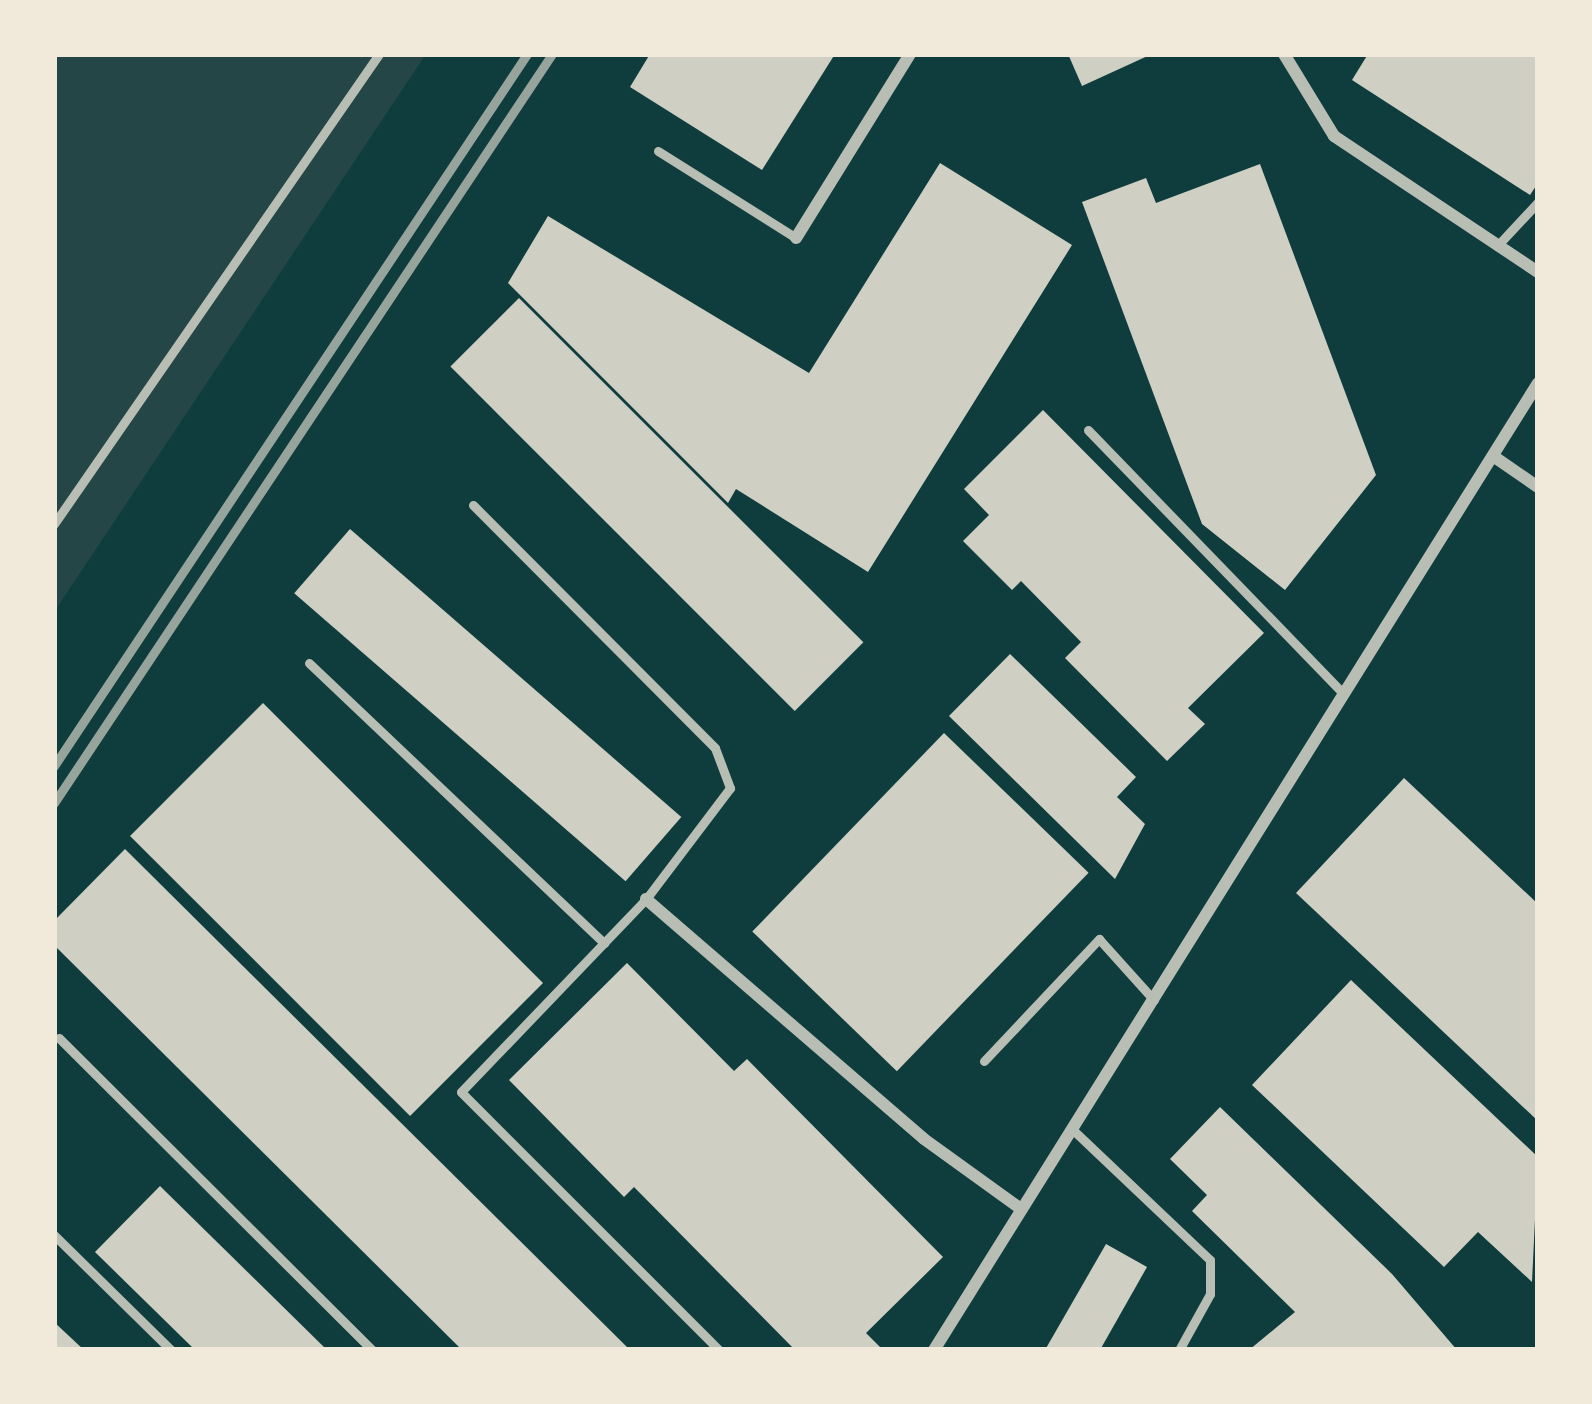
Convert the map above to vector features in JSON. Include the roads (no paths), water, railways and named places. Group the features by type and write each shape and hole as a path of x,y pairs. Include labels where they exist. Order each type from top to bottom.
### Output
{"street":[{"path":"796,238 910,54"},
{"path":"1285,54 1334,136 1538,272"},
{"path":"934,1350 1538,383"},
{"path":"1493,457 1538,488"},
{"path":"646,899 924,1139 1021,1209"}],"lane":[{"path":"54,524 379,54"},
{"path":"658,151 796,238"},
{"path":"1496,247 1538,202"},
{"path":"1088,430 1344,694"},
{"path":"473,505 715,748 730,788 646,899 461,1092 719,1350"},
{"path":"308,663 604,943"},
{"path":"984,1061 1100,939 1154,1000"},
{"path":"59,1038 372,1350"},
{"path":"1072,1129 1210,1261 1210,1294 1179,1350"},
{"path":"54,1235 171,1350"}],"railway":[{"path":"54,766 527,54"},
{"path":"54,803 552,54"}]}
